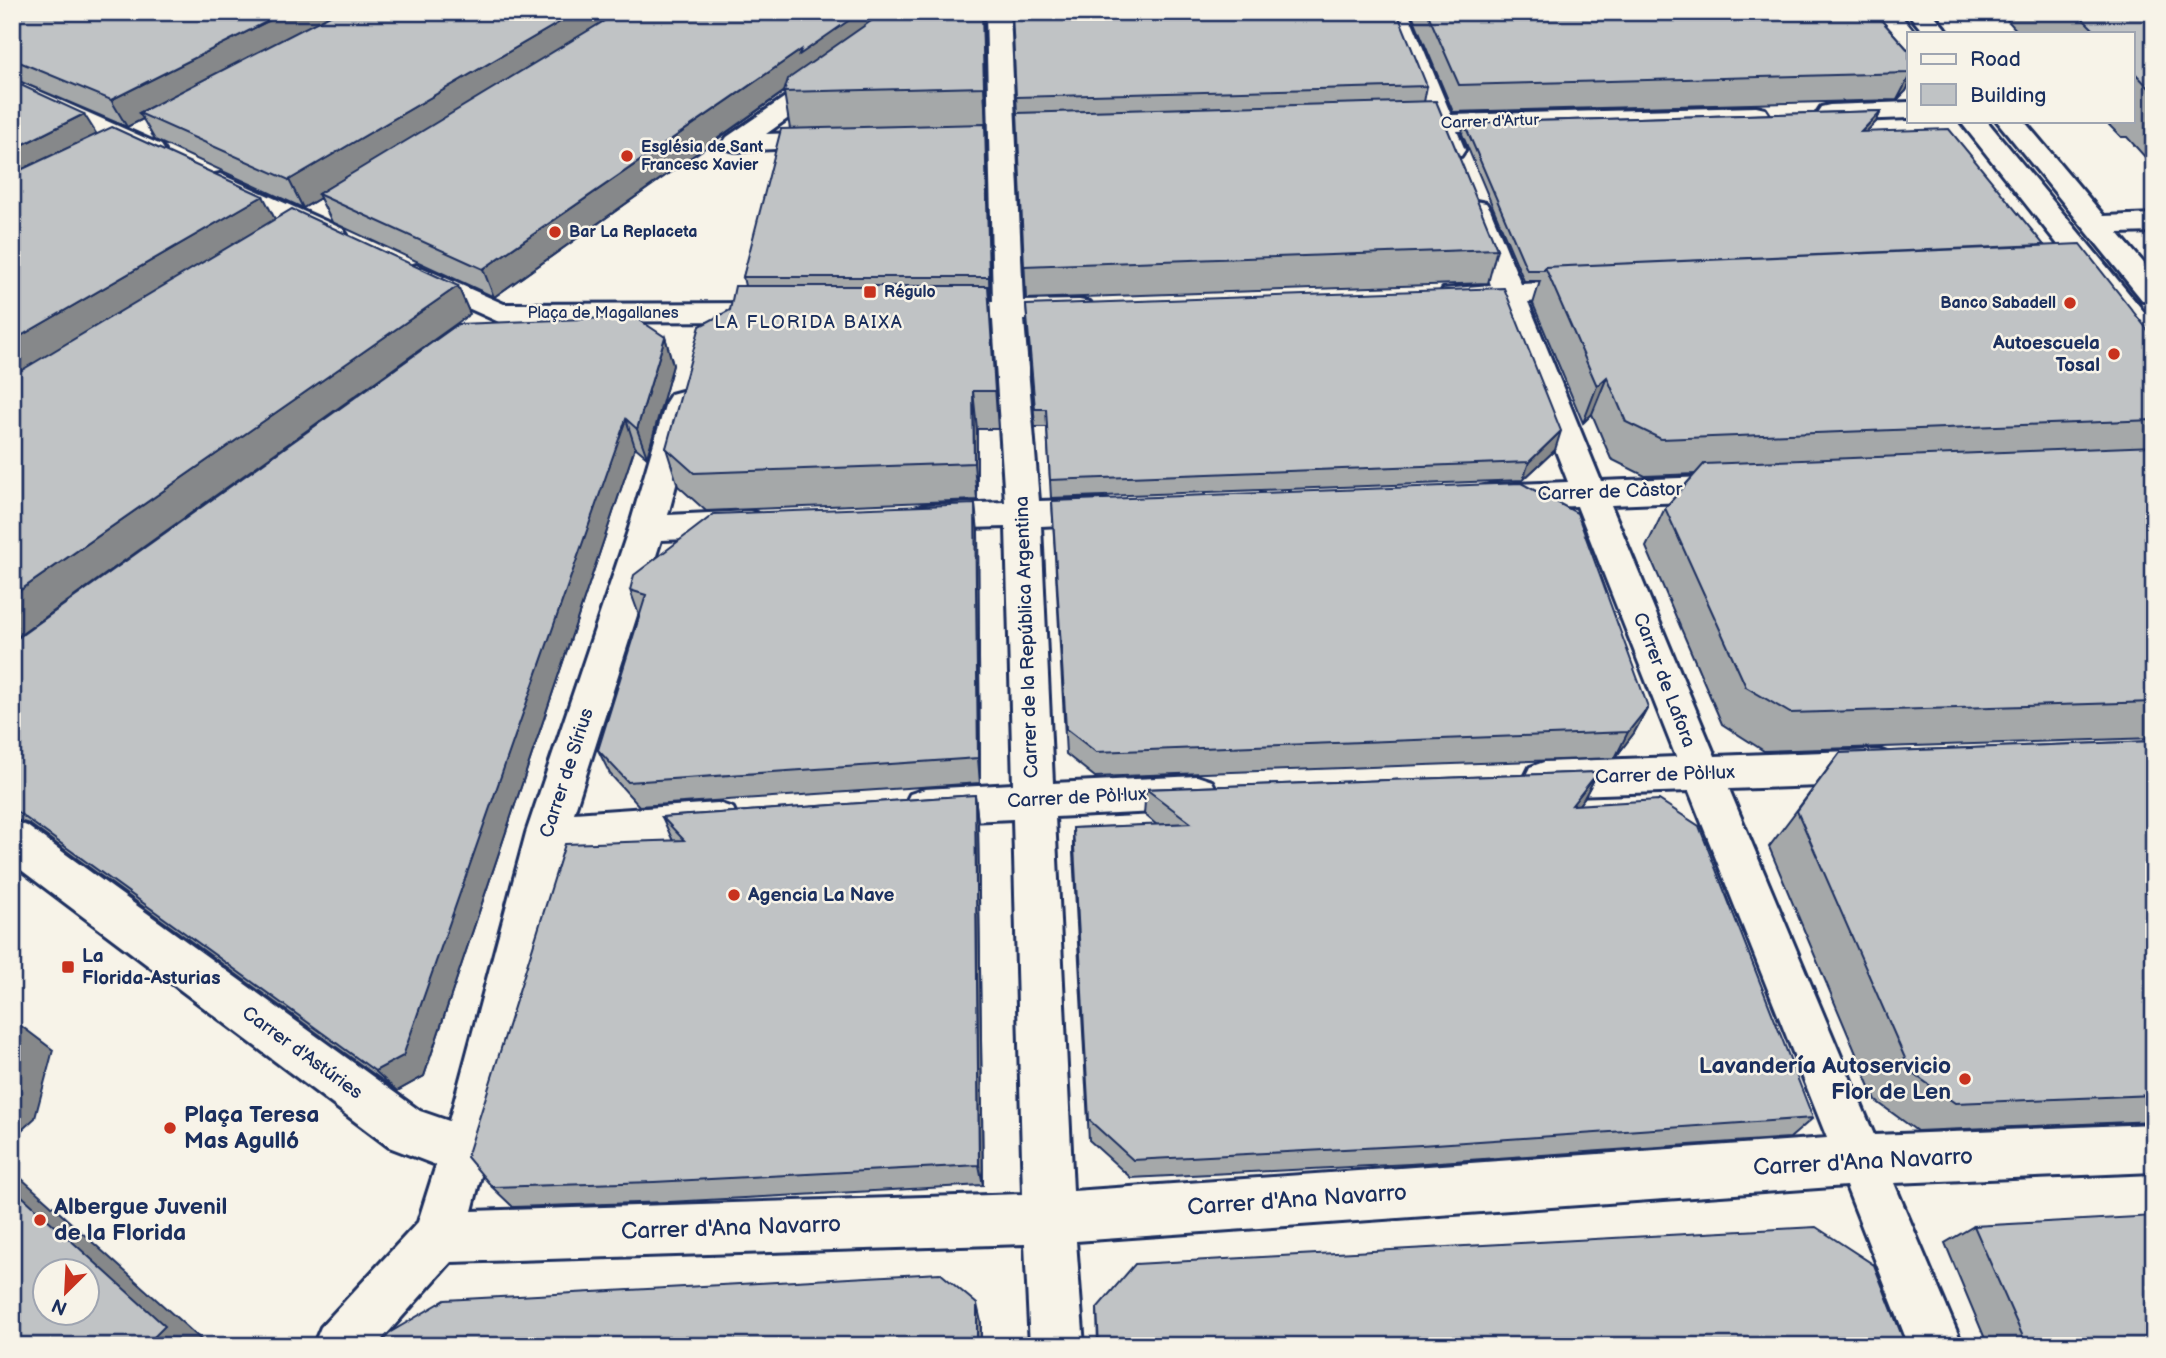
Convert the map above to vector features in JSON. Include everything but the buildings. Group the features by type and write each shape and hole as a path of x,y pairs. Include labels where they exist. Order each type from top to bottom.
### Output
{"street":[{"name":"Carrer de Lafora","path":"1396,12 1592,493 1700,773 1936,1346"},
{"path":"1885,12 1907,39"},
{"path":"1919,12 1936,32"},
{"name":"Carrer de la República Argentina","path":"997,14 1008,312 1023,514 1049,1218 1057,1346"},
{"path":"845,66 736,143 859,139"},
{"path":"12,87 185,166 294,229 354,244"},
{"name":"Carrer d'Artur","path":"1398,124 1907,110"},
{"path":"1974,122 2154,345"},
{"path":"2011,122 2154,294"},
{"path":"294,229 329,207"},
{"path":"2096,225 2154,223"},
{"path":"390,262 499,313 465,338"},
{"path":"2051,270 2091,268"},
{"path":"1420,297 1622,289"},
{"path":"906,312 1104,308"},
{"name":"Carrer de Sírius","path":"439,1237 465,1151 547,833 647,528 706,312"},
{"name":"Plaça de Magallanes","path":"499,313 812,312"},
{"name":"Carrer de Càstor","path":"1452,498 1758,486"},
{"path":"890,519 1134,510"},
{"path":"647,528 783,523"},
{"name":"Carrer de Pòl·lux","path":"1506,781 1910,766"},
{"name":"Carrer de Pòl·lux","path":"893,809 1033,799 1228,792"},
{"path":"547,833 758,818"},
{"name":"Carrer d'Astúries","path":"12,839 406,1130 465,1151"},
{"name":"Carrer d'Ana Navarro","path":"439,1237 1049,1218 1860,1160 2154,1148"},
{"path":"340,1346 439,1237"}],"place":[{"name":"Església de Sant Francesc Xavier","path":"627,156"},
{"name":"Bar La Replaceta","path":"555,232"},
{"name":"Régulo","path":"870,292"},
{"name":"Banco Sabadell","path":"2070,303"},
{"name":"Autoescuela Tosal","path":"2114,354"},
{"name":"Agencia La Nave","path":"734,895"},
{"name":"La Florida-Asturias","path":"68,967"},
{"name":"Lavandería Autoservicio Flor de Len","path":"1965,1079"},
{"name":"Plaça Teresa Mas Agulló","path":"170,1128"},
{"name":"Albergue Juvenil de la Florida","path":"40,1220"}],"district":[{"name":"LA FLORIDA BAIXA","path":"809,322"}]}
